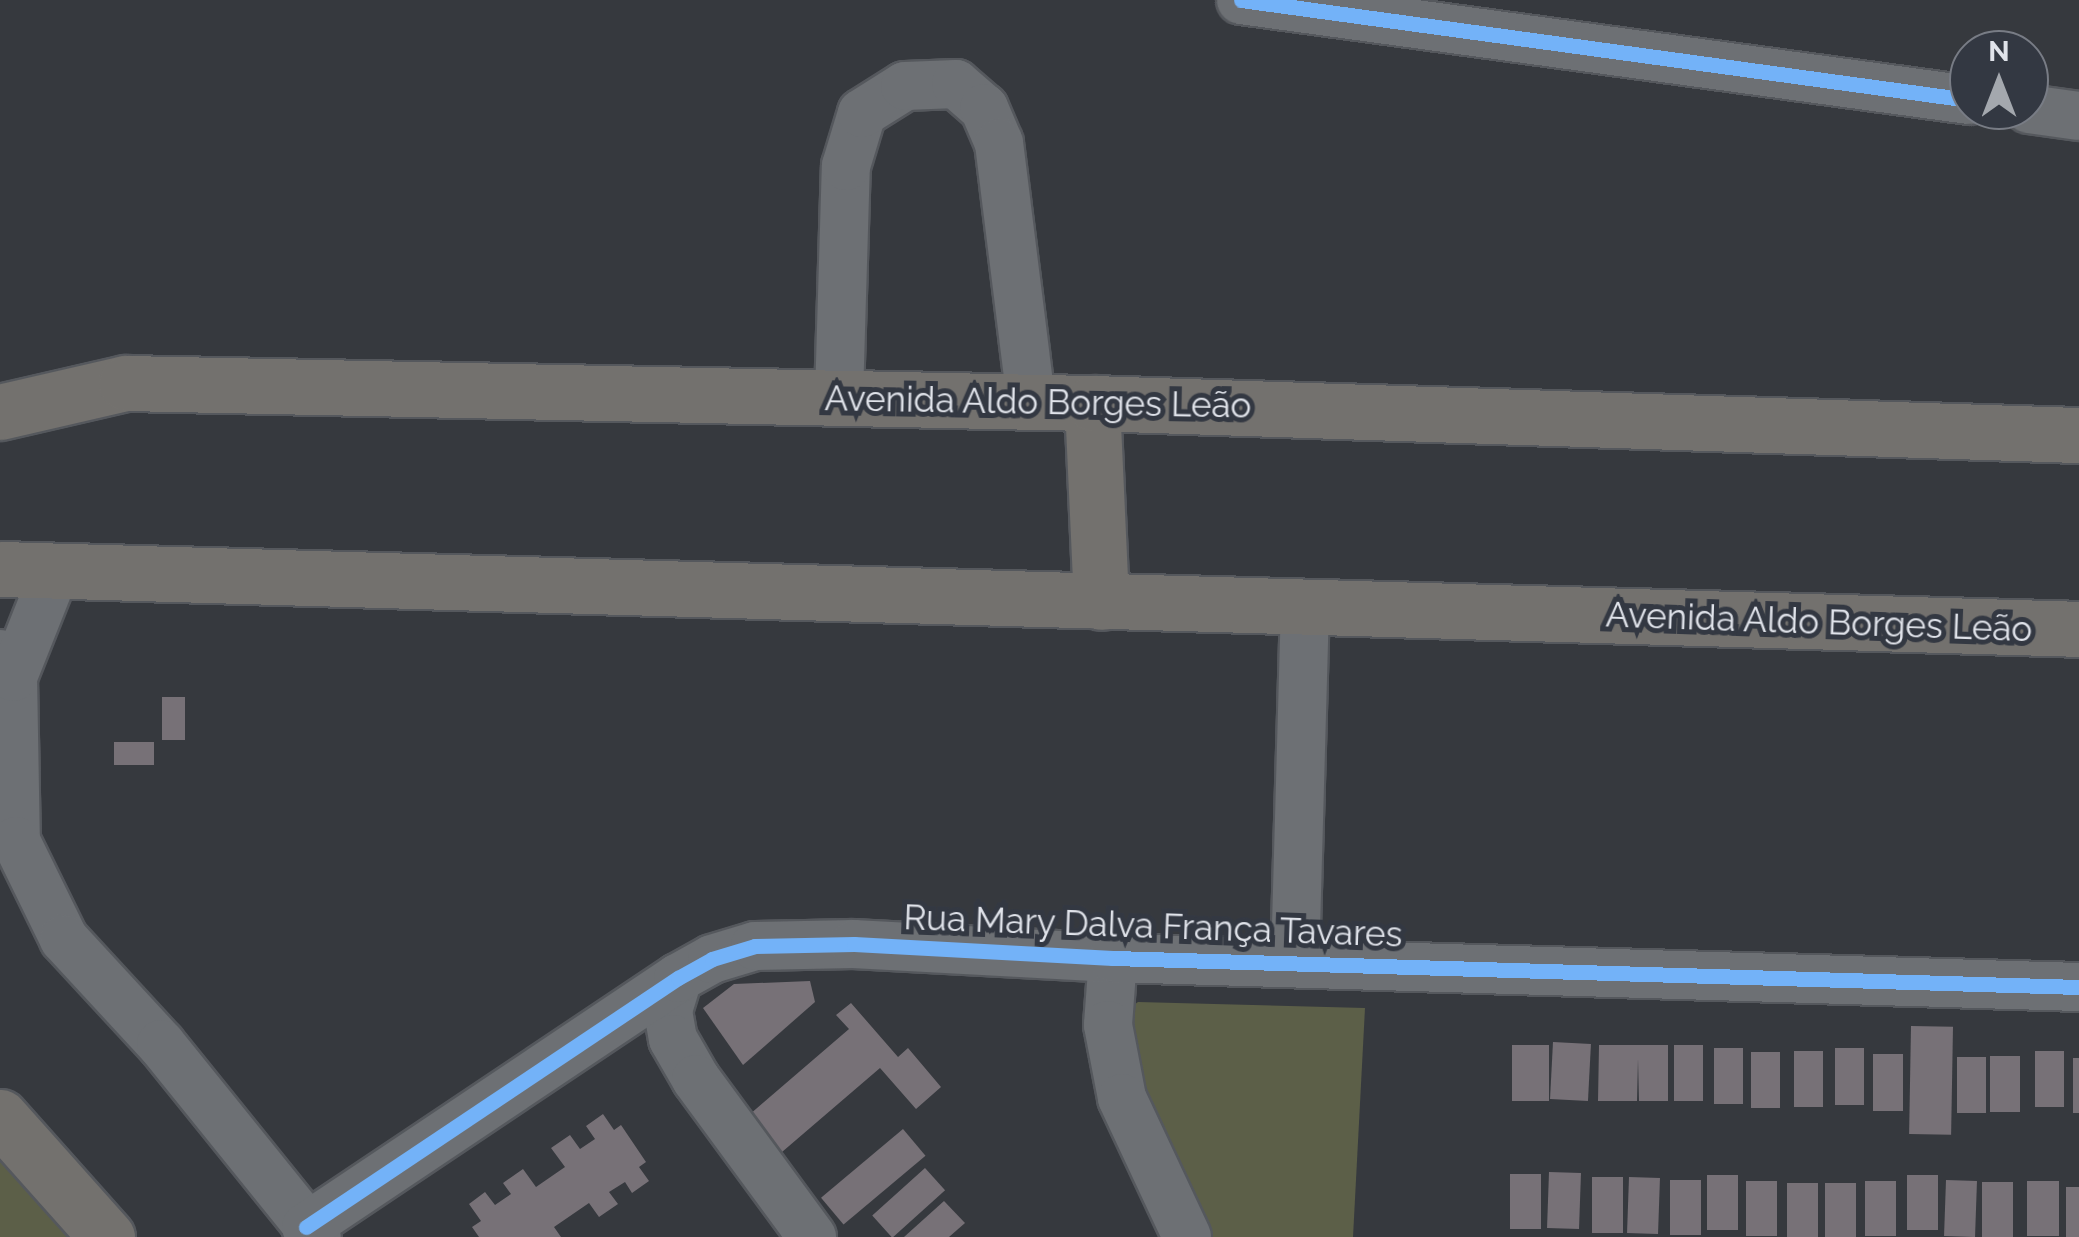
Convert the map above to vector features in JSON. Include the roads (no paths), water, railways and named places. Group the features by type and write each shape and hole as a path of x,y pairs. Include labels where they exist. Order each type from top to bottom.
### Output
{"main road":[{"name":"Avenida Aldo Borges Leão","path":"0,412 126,383 1092,402 2079,434"},
{"path":"1092,402 1101,602"},
{"name":"Avenida Aldo Borges Leão","path":"0,569 2079,629"},
{"path":"0,1118 107,1237"}],"street":[{"path":"1241,0 1949,97"},
{"path":"839,397 846,166 862,114 905,86 956,84 984,108 1000,144 1030,401"},
{"path":"2049,112 2079,116"},
{"path":"56,569 6,666 16,841 64,938 161,1044 312,1232"},
{"path":"1295,963 1304,608"},
{"name":"Rua Mary Dalva França Tavares","path":"312,1232 678,978 712,959 754,946 854,944 1113,958 2079,986"},
{"path":"1113,958 1108,1025 1122,1098 1188,1237"},
{"path":"678,978 668,1011 674,1039 696,1078 812,1237"}]}
